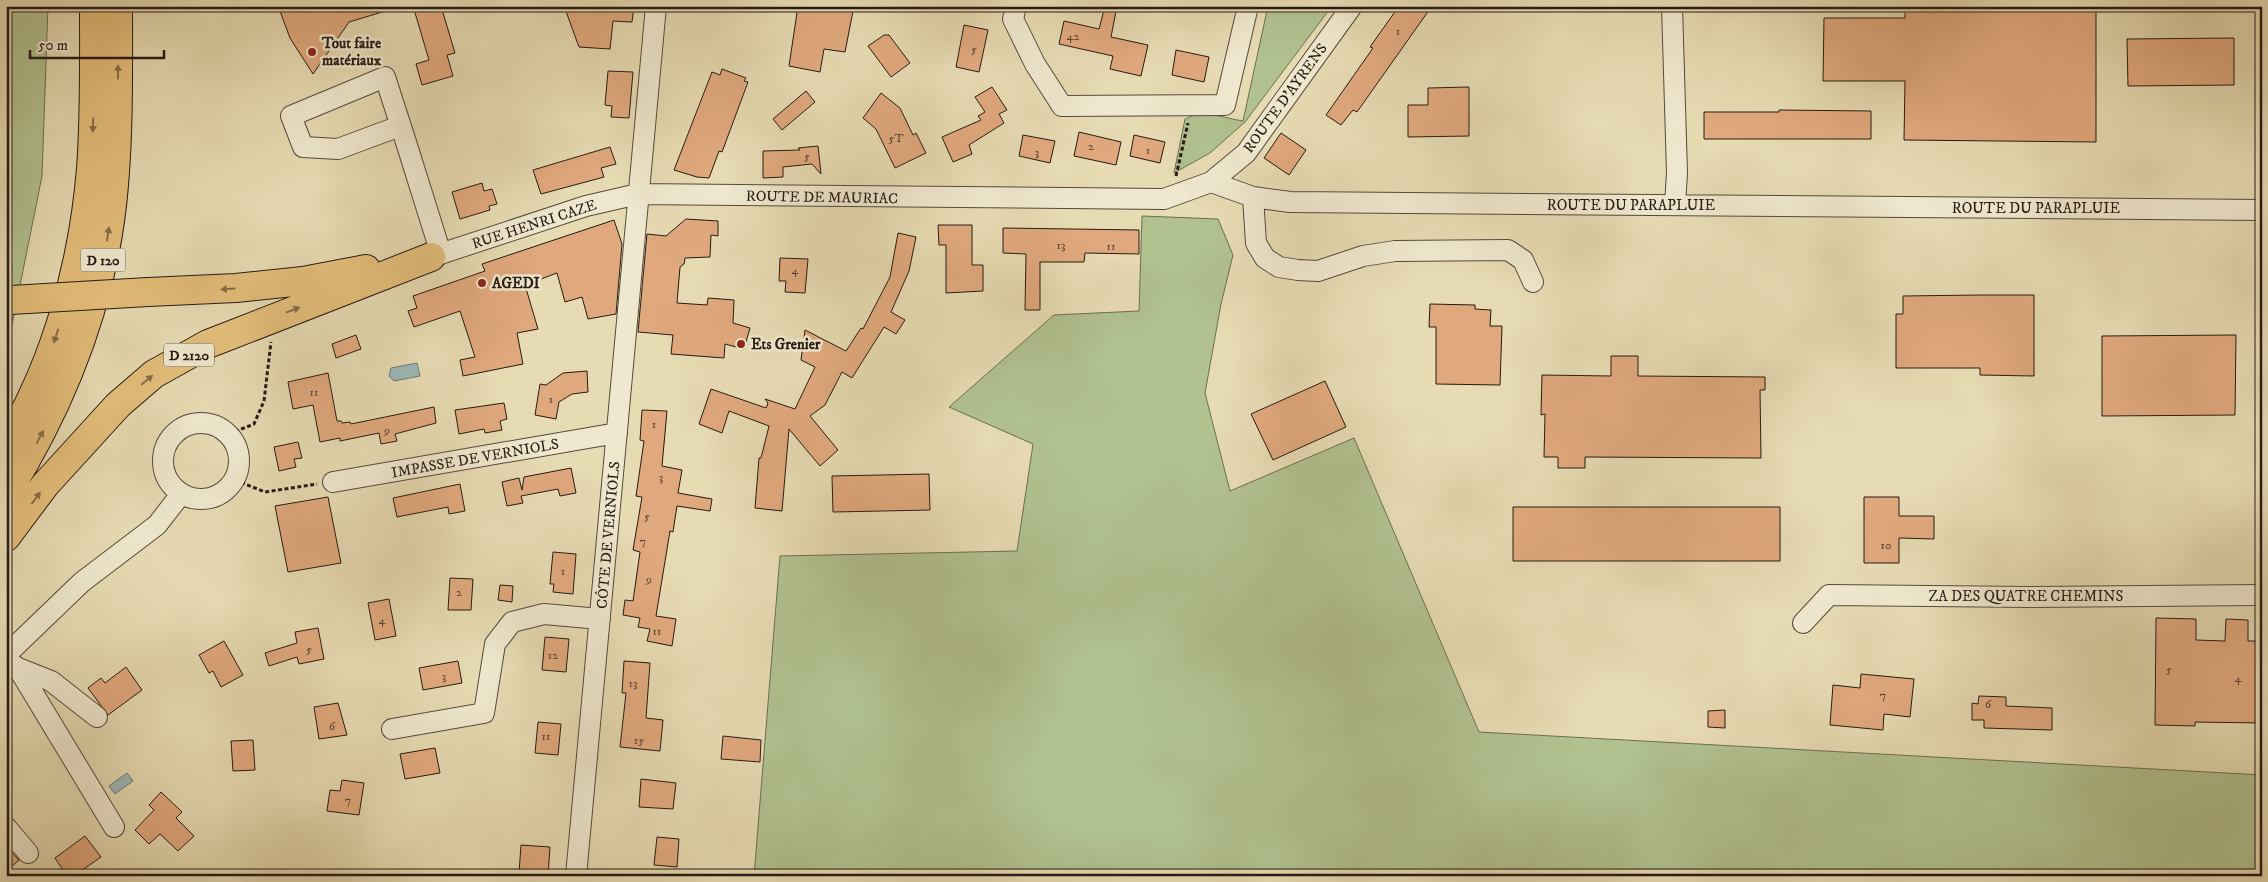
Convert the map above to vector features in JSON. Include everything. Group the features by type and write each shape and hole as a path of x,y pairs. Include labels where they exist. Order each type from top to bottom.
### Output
{"highway":[{"name":"D 120","path":"6,446 33,394 53,348 77,261 91,169 94,6"},
{"name":"D 120","path":"6,494 54,410 73,365 98,282 114,186 118,90 118,6"},
{"name":"D 2120","path":"8,300 236,288 303,281 436,256"},
{"name":"D 2120","path":"6,537 46,485 118,404 154,374 208,344 436,256"}],"street":[{"name":"CÔTE DE VERNIOLS","path":"576,876 656,6"},
{"path":"1016,6 1013,19 1035,64 1062,106 1225,105 1248,6"},
{"name":"ROUTE D'AYRENS","path":"1211,182 1246,153 1352,6"},
{"path":"1672,6 1675,205"},
{"path":"400,126 338,149 303,147 291,116 385,78 400,126 436,256"},
{"path":"1173,196 1211,182"},
{"name":"ROUTE DU PARAPLUIE","path":"1211,182 1252,197 1290,202 2262,210"},
{"name":"ROUTE DE MAURIAC","path":"638,194 1006,199 1164,199 1173,196"},
{"name":"RUE HENRI CAZE","path":"436,256 586,206 638,194"},
{"path":"1252,197 1256,243 1265,258 1279,267 1318,271 1363,256 1395,251 1508,250 1523,260 1533,282"},
{"path":"194,422 214,424 230,434 236,444 240,456 235,480 227,490 217,496 199,499 181,494 171,485 164,467 165,447 172,436 182,427 194,422"},
{"name":"IMPASSE DE VERNIOLS","path":"333,482 617,433"},
{"path":"10,661 82,582 157,526 181,494"},
{"name":"ZA DES QUATRE CHEMINS","path":"1803,623 1829,595 2030,597 2262,595"},
{"path":"392,729 484,714 495,644 512,622 544,614 600,618"},
{"path":"10,661 51,681 96,718"},
{"path":"10,661 114,827"},
{"path":"6,827 28,853"}],"path":[{"path":"1173,196 1192,106"},
{"path":"230,434 254,424 264,401 273,318"},
{"path":"235,480 265,492 333,482"}],"green space":[{"path":"6,6 48,6 42,176 6,355"},
{"path":"1268,6 1332,6 1245,122 1210,153 1174,173 1185,119 1206,114 1243,121"},
{"path":"1142,216 1218,219 1233,255 1221,304 1205,393 1230,491 1354,438 1479,732 2262,775 2262,876 754,876 780,556 1017,551 1033,444 949,407 1054,315 1139,311"}],"water":[{"path":"417,363 420,376 394,381 389,376 391,368"},
{"path":"127,773 133,781 115,794 109,786"}],"building":[{"path":"278,6 389,6 389,10 349,22 313,74 290,38"},
{"path":"413,6 441,6 455,53 447,55 453,76 422,85 416,64 429,60"},
{"path":"564,6 634,6 632,22 613,21 610,49 579,47"},
{"path":"798,6 854,6 845,52 824,49 820,72 789,66"},
{"path":"1105,6 1117,6 1111,37 1148,45 1141,76 1110,69 1113,56 1059,44 1064,21 1099,29"},
{"path":"1399,6 1432,6 1357,112 1353,110 1341,125 1326,115 1373,48 1370,47"},
{"path":"1905,6 2096,6 2096,142 1904,140 1905,81 1823,81 1824,18 1905,18"},
{"path":"964,25 988,30 979,72 956,67"},
{"path":"884,35 889,35 910,63 891,77 868,46"},
{"path":"2234,38 2234,85 2128,86 2127,39"},
{"path":"1176,50 1209,57 1204,82 1172,75"},
{"path":"722,69 746,78 744,81 748,82 722,152 719,151 709,178 697,177 674,170 712,72 720,75"},
{"path":"608,71 633,72 629,118 611,117 612,106 605,105"},
{"path":"992,87 1007,110 999,114 1004,123 969,145 972,154 953,162 942,137 981,120 978,116 985,112 975,97"},
{"path":"1469,87 1469,136 1408,137 1408,105 1428,105 1428,88"},
{"path":"806,91 815,102 782,130 773,119"},
{"path":"881,93 900,108 913,135 916,133 926,153 895,168 876,129 863,118"},
{"path":"1779,110 1871,111 1871,139 1704,139 1704,112 1779,112"},
{"path":"1079,132 1121,142 1116,165 1074,156"},
{"path":"1281,133 1306,150 1289,175 1264,158"},
{"path":"1023,135 1055,141 1050,163 1019,156"},
{"path":"1134,135 1165,142 1160,163 1130,156"},
{"path":"818,146 821,174 812,164 783,167 783,177 763,178 763,151 800,150 798,148"},
{"path":"610,147 616,164 601,168 604,177 541,194 533,170"},
{"path":"482,183 484,191 492,189 497,204 489,206 490,210 460,219 452,192"},
{"path":"686,219 718,221 718,236 711,235 710,257 685,258 684,264 680,267 677,303 707,305 708,298 734,300 733,323 750,328 744,349 725,344 724,358 671,354 673,335 638,332 647,234 666,236"},
{"path":"614,220 622,244 616,314 588,319 582,297 565,302 557,273 525,285 538,329 517,333 523,364 463,376 460,360 475,357 460,311 414,327 408,311 417,308 413,296 485,271 482,264"},
{"path":"938,225 972,225 972,265 983,265 983,291 946,293 946,245 939,245"},
{"path":"1003,228 1139,230 1139,254 1085,253 1084,262 1040,262 1040,310 1025,310 1026,254 1003,253"},
{"path":"898,233 916,237 909,271 891,312 905,320 896,334 884,327 852,378 842,372 825,405 810,416 838,450 820,466 789,429 782,511 755,508 759,458 761,458 769,426 729,411 722,433 699,424 711,389 766,408 768,403 765,399 795,409 815,367 801,360 805,330 846,351 861,328 863,329 890,277"},
{"path":"780,258 808,259 805,293 785,292 786,281 779,281"},
{"path":"2034,295 2034,376 1980,375 1980,368 1896,368 1896,314 1903,314 1903,296"},
{"path":"1430,304 1475,305 1475,309 1491,310 1490,326 1502,326 1500,385 1436,384 1436,327 1429,327"},
{"path":"356,335 361,349 336,358 332,344"},
{"path":"2236,335 2235,415 2102,416 2102,336"},
{"path":"1611,356 1638,356 1638,376 1765,377 1765,390 1760,390 1761,458 1585,457 1585,468 1558,468 1558,457 1544,457 1545,414 1541,415 1542,375 1611,376"},
{"path":"587,371 588,392 572,394 559,402 556,419 535,415 540,384 546,385 563,373"},
{"path":"328,373 337,421 342,423 350,422 351,424 434,407 436,423 395,434 397,441 381,444 379,433 340,441 340,438 320,442 313,405 293,409 288,382"},
{"path":"1325,381 1346,427 1273,460 1251,414"},
{"path":"504,403 507,419 500,421 502,430 485,433 484,429 459,434 455,410"},
{"path":"642,410 667,411 662,466 682,470 678,493 712,499 710,511 677,506 673,532 670,531 656,616 676,619 672,646 647,641 650,629 638,627 640,618 623,615 625,600 633,601 640,552 633,550 642,497 636,496 644,441 640,440"},
{"path":"298,442 302,458 294,459 296,467 279,471 274,447"},
{"path":"571,468 576,493 560,496 558,489 521,496 523,503 507,506 502,482 519,478 522,490 524,477"},
{"path":"929,474 930,510 833,512 832,476"},
{"path":"460,484 465,511 449,514 448,507 397,517 393,498"},
{"path":"328,497 341,563 288,572 275,506"},
{"path":"1864,497 1899,497 1899,516 1934,516 1934,539 1899,538 1899,563 1864,563"},
{"path":"1513,507 1780,507 1780,561 1513,561"},
{"path":"553,552 576,554 573,594 553,592 554,584 550,584"},
{"path":"450,578 473,579 471,610 448,610"},
{"path":"500,585 513,586 512,602 498,600"},
{"path":"389,599 396,636 375,640 368,603"},
{"path":"2156,618 2196,619 2196,640 2225,641 2226,619 2248,620 2248,641 2262,641 2262,723 2195,722 2195,726 2155,725"},
{"path":"318,628 324,659 299,664 297,657 269,666 265,653 297,643 295,632"},
{"path":"545,637 569,639 566,672 542,670"},
{"path":"224,641 243,675 221,687 213,671 209,673 199,655"},
{"path":"458,661 462,683 423,690 419,668"},
{"path":"624,661 650,663 646,718 663,720 660,751 620,747 626,693 622,693"},
{"path":"126,667 142,690 108,715 88,688 101,678 105,683"},
{"path":"1861,674 1914,679 1910,717 1884,714 1883,730 1830,725 1833,685 1860,688"},
{"path":"1979,696 2006,697 2006,706 2052,708 2052,730 1984,728 1984,720 1972,720 1972,703 1978,704"},
{"path":"338,703 347,735 319,739 314,707"},
{"path":"1725,710 1725,728 1708,727 1708,711"},
{"path":"538,722 561,724 558,755 535,753"},
{"path":"723,736 761,740 760,762 721,759"},
{"path":"253,740 255,770 233,771 231,741"},
{"path":"435,748 440,773 405,779 400,754"},
{"path":"641,779 676,783 673,809 639,807"},
{"path":"342,780 364,783 359,815 327,811 330,790 340,791"},
{"path":"161,792 182,812 176,818 194,836 178,851 160,834 149,844 135,830 154,810 149,805"},
{"path":"85,836 101,857 74,876 67,876 55,858"},
{"path":"657,837 679,839 677,867 654,865"},
{"path":"521,845 550,847 548,876 525,876 519,873"},
{"path":"6,846 19,860 6,872"}],"place":[{"name":"Tout faire matériaux","path":"312,52"},
{"name":"AGEDI","path":"482,283"},
{"name":"Ets Grenier","path":"741,344"}]}
